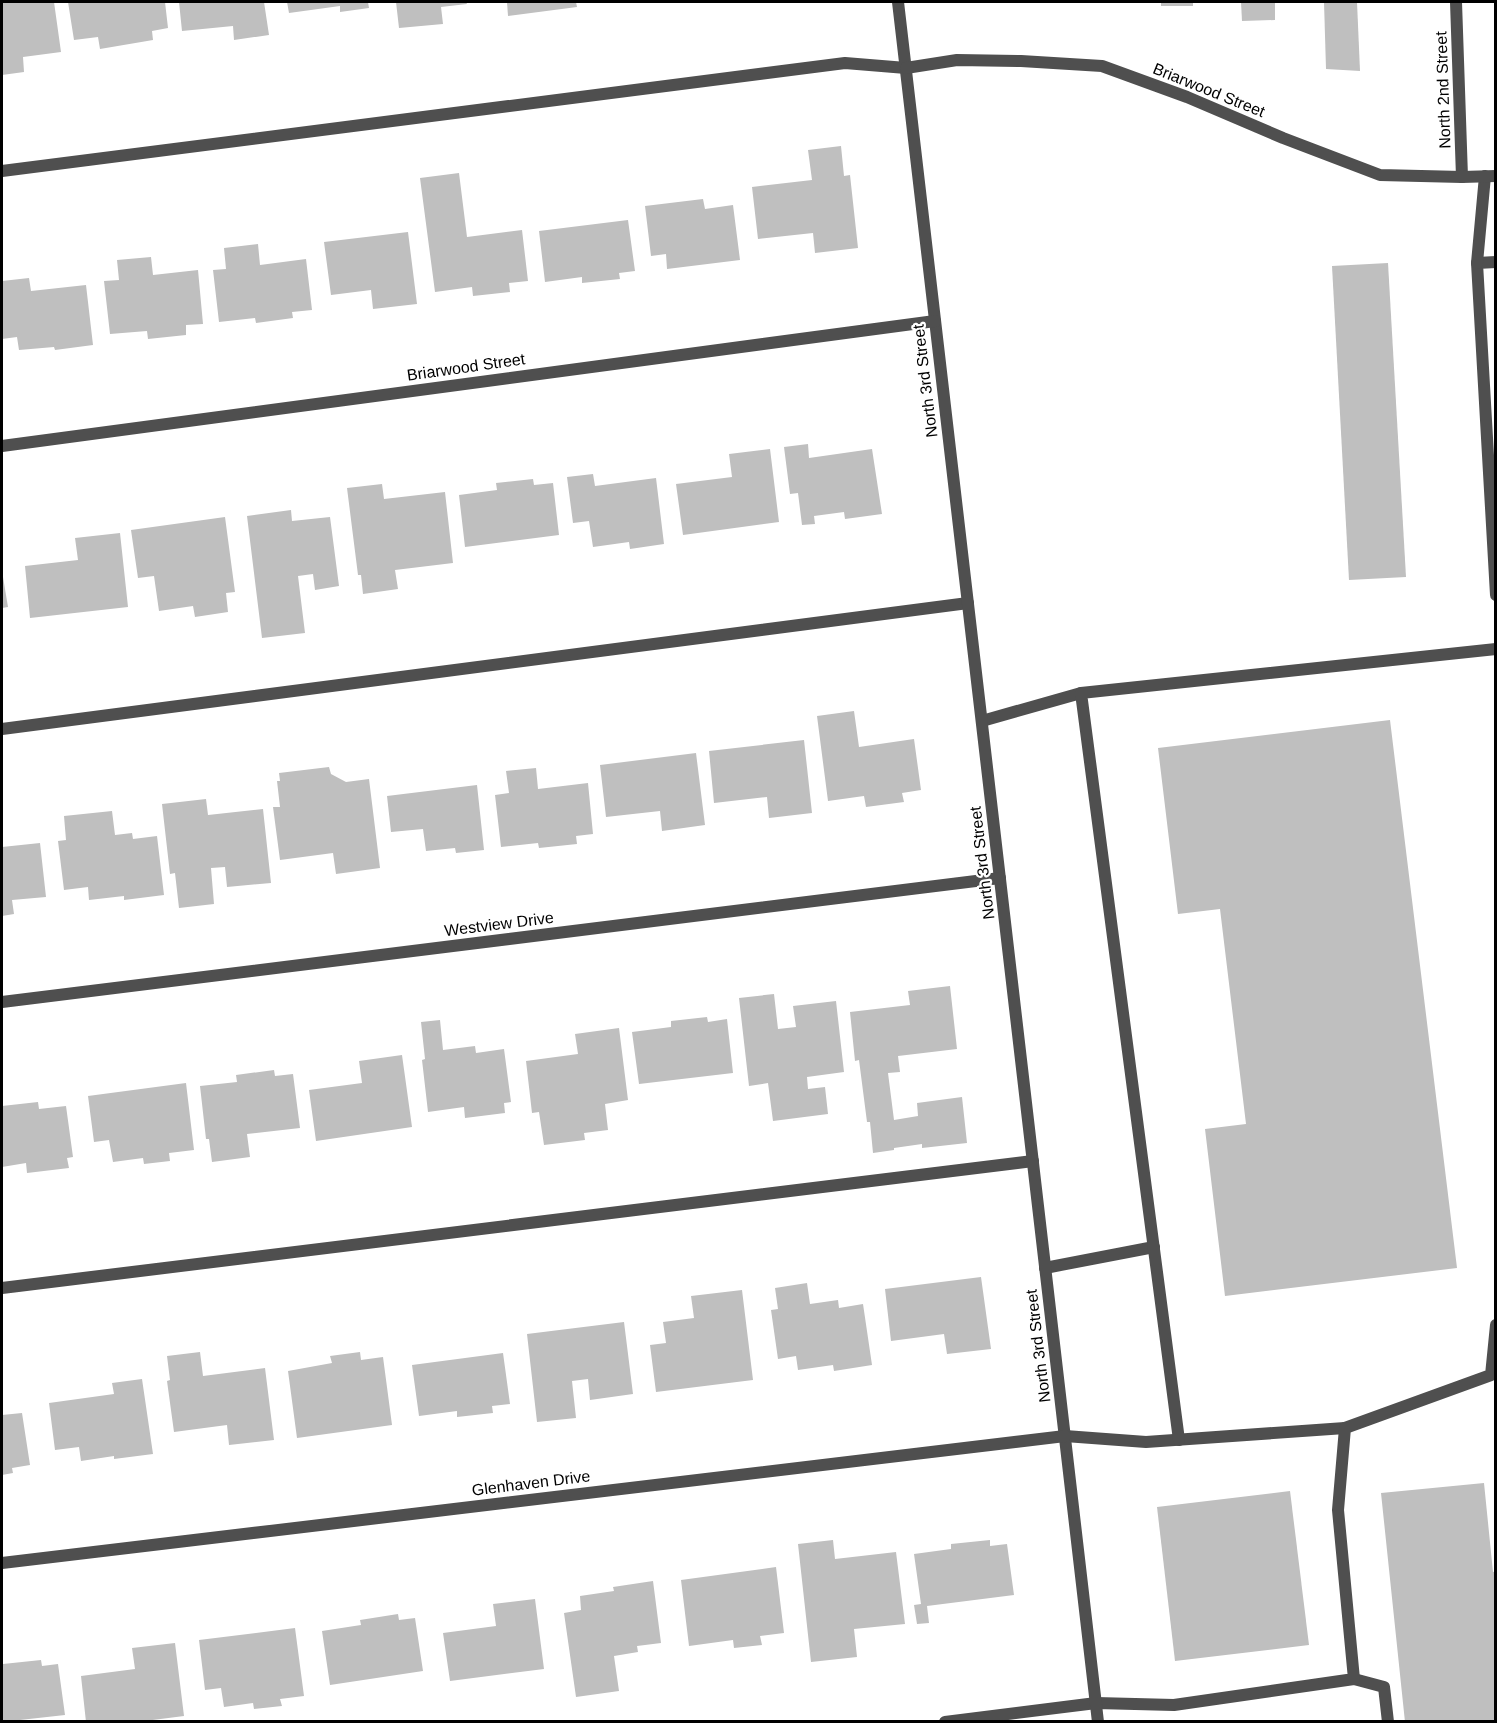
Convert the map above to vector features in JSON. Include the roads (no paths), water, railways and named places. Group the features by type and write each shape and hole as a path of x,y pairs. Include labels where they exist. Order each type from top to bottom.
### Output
{"street":[{"name":"North 3rd Street","path":"898,2 1098,1722"},
{"name":"North 2nd Street","path":"1456,2 1462,177"},
{"name":"Briarwood Street","path":"2,171 845,63 906,68 957,60 1022,60 1102,66 1187,97 1283,138 1380,175 1490,176"},
{"path":"1490,176 1477,263 1496,595"},
{"path":"1477,263 1496,262"},
{"name":"Briarwood Street","path":"2,446 935,321"},
{"path":"2,729 968,603"},
{"path":"982,721 1081,693 1496,649"},
{"path":"1081,693 1179,1440"},
{"name":"Westview Drive","path":"2,1002 1000,878"},
{"path":"2,1288 1033,1161"},
{"path":"1045,1268 1154,1247"},
{"name":"Glenhaven Drive","path":"2,1563 1065,1436 1146,1442 1345,1428 1491,1375 1496,1325"},
{"path":"1345,1428 1338,1510 1354,1679"},
{"path":"945,1722 1096,1703 1174,1705 1354,1679 1384,1687 1388,1722"}]}
